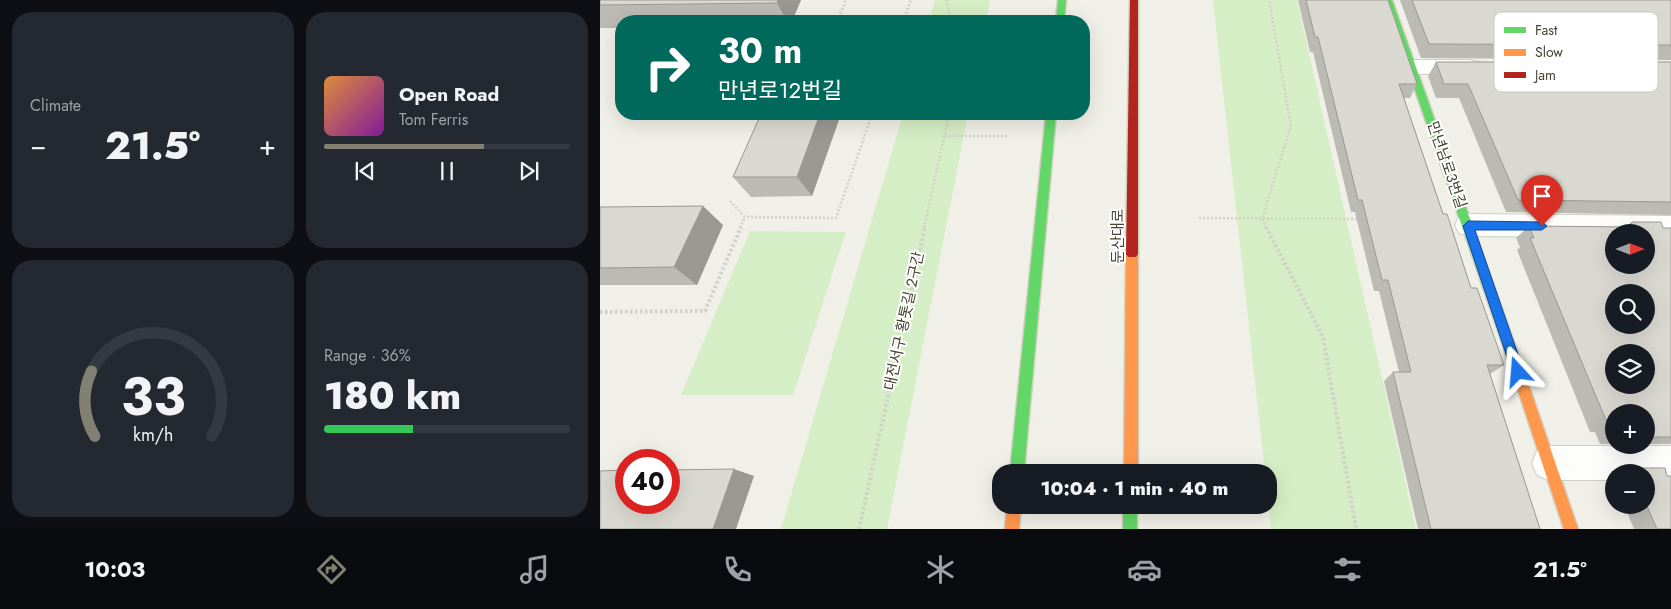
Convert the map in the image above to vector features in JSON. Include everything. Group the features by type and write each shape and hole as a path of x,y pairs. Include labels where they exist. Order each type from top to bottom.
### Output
{"main road":[{"path":"1061,15 1062,0"},
{"name":"둔산대로","path":"1131,464 1134,0"},
{"name":"만년남로3번길","path":"1388,0 1468,226 1571,529"},
{"path":"1019,464 1050,120"},
{"path":"1012,529 1013,514"},
{"path":"1130,514 1130,529"}],"street":[{"path":"1412,67 1492,67"},
{"path":"1468,226 1671,227"},
{"path":"1549,463 1671,463"}],"path":[{"path":"840,15 846,0"},
{"path":"905,15 910,0"},
{"path":"946,0 950,15"},
{"path":"1269,0 1291,126 1262,219 1323,338 1356,529"},
{"path":"730,201 745,217 836,218 870,120"},
{"name":"대전서구 황톳길 2구간","path":"859,529 948,120"},
{"path":"945,136 1009,136"},
{"path":"600,312 705,311 745,217"},
{"path":"1199,218 1369,219"}],"green space":[{"path":"935,0 990,0 987,15 931,15"},
{"path":"1213,0 1297,0 1416,529 1271,529 1269,514 1277,514 1277,464 1264,464"},
{"path":"901,120 967,120 887,529 781,529"},
{"path":"750,231 846,232 793,395 681,395"}],"building":[{"path":"600,0 778,0 777,3 600,5"},
{"path":"1306,0 1388,0 1417,84 1399,84 1443,214 1447,214 1471,288 1477,288 1504,365 1487,365 1540,529 1431,529 1393,372 1411,372 1388,280 1382,280 1362,200 1358,200 1318,37 1315,37"},
{"path":"1412,0 1671,0 1671,45 1658,45 1658,12 1494,12 1494,44 1429,44"},
{"path":"1436,62 1494,62 1494,92 1658,92 1658,62 1671,62 1671,202 1518,200 1468,84 1444,84"},
{"path":"758,120 818,120 797,177 733,177"},
{"path":"703,206 674,267 600,268 600,207"},
{"path":"1632,222 1661,222 1663,228 1671,228 1671,437 1655,437 1655,404 1605,404 1605,418 1530,238 1534,238 1529,226 1605,227 1605,274 1655,274 1655,224 1631,224"},
{"path":"1655,468 1665,468 1667,476 1671,476 1671,529 1657,529 1650,514 1655,514"},
{"path":"734,469 713,529 600,529 600,471 615,470 615,514 680,514 680,470"}],"traffic: fast":[{"path":"1061,15 1062,0"},
{"path":"1388,0 1511,351"},
{"path":"1018,464 1050,120"},
{"path":"1130,514 1130,529"}],"traffic: slow":[{"path":"1131,464 1132,254"},
{"path":"1511,351 1571,529"},
{"path":"1012,529 1013,514"}],"traffic: jam":[{"path":"1132,254 1134,0"}],"route":[{"path":"1518,372 1468,226 1542,226"}]}
